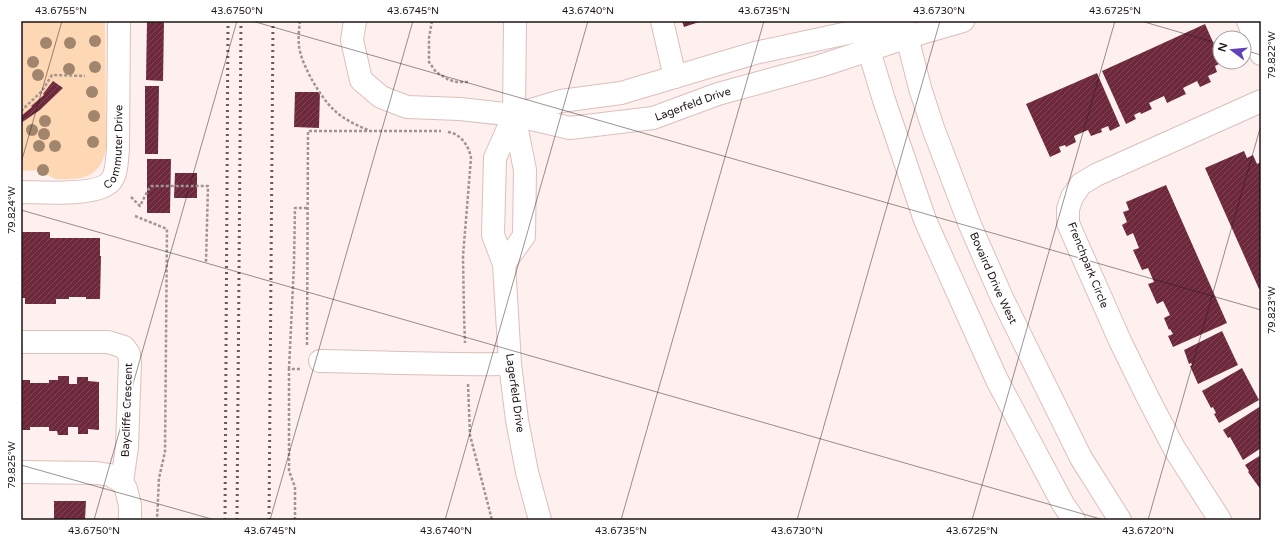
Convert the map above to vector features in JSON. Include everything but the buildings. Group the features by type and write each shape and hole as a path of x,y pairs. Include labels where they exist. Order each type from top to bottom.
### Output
{"street":[{"name":"Commuter Drive","path":"21,192 90,192 102,188 111,181 116,166 118,149 119,21"},
{"path":"355,21 352,40 361,80 381,97 407,107 460,109 514,115 561,101 621,93 755,53 861,25 892,21"},
{"path":"504,264 524,236 525,170 514,115 515,21"},
{"path":"662,21 675,77"},
{"name":"Lagerfeld Drive","path":"540,520 527,472 517,420 510,364 504,264 493,235 495,158 514,115 570,128 653,118 718,94 869,50 906,29 963,21"},
{"path":"1248,21 1261,54"},
{"path":"861,25 925,220 997,380 1063,504 1074,520"},
{"name":"Bovaird Drive West","path":"906,29 920,88 933,128 970,225 999,290 1081,458 1120,520"},
{"name":"Frenchpark Circle","path":"1220,520 1174,448 1121,344 1068,223 1068,209 1072,197 1081,184 1096,175 1261,101"},
{"name":"Baycliffe Crescent","path":"21,342 108,342 124,347 129,354 127,447 122,482 129,497 130,520"},
{"path":"312,359 467,365 510,364"},
{"path":"21,472 104,473 122,482"}],"path":[{"path":"300,21 299,46 305,64 314,82 334,110 349,121 370,131"},
{"path":"432,21 429,38 429,62 436,72 449,80 469,82"},
{"path":"21,111 42,91 52,75 86,76"},
{"path":"289,369 312,359 308,208 308,131 451,132 459,136 470,150 471,158 463,256 464,314 470,435 492,520"},
{"path":"131,197 140,206 148,190 152,186 208,186 206,262"},
{"path":"295,520 295,487 289,471 289,369 295,208 308,208"},
{"path":"135,216 167,229 165,452 159,478 157,520"}],"shaded area":[{"path":"21,21 105,21 106,148 102,162 94,172 89,175 77,179 56,179 40,171 21,171"}],"railway":[{"path":"225,520 228,21"},
{"path":"237,520 241,21"},
{"path":"269,520 273,21"}]}
